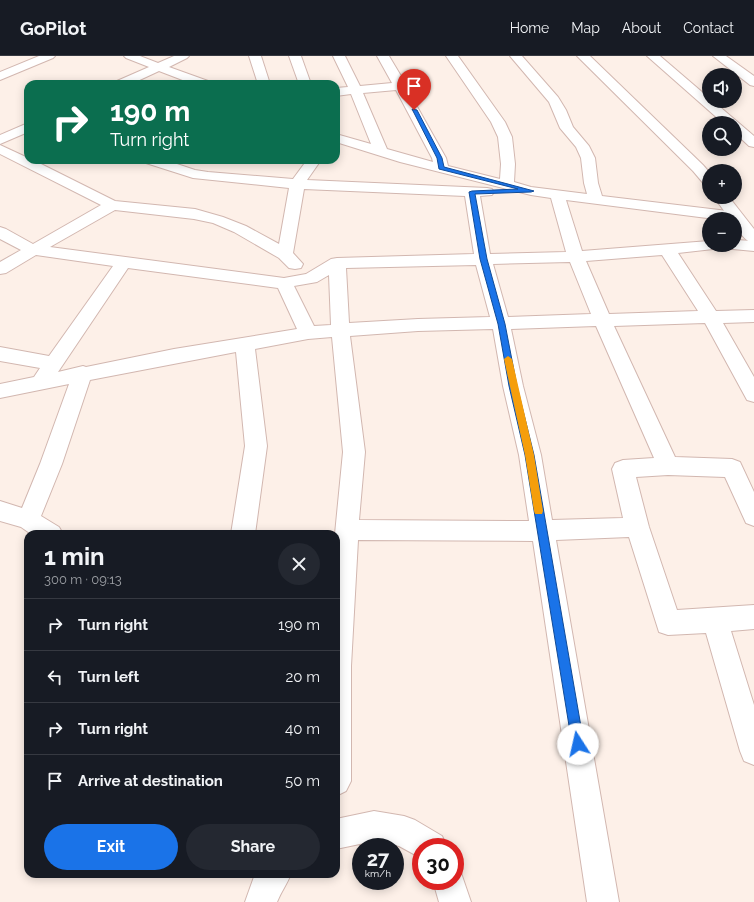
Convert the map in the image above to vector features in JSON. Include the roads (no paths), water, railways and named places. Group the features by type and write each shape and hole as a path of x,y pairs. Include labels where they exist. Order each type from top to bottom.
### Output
{"street":[{"path":"0,76 49,56"},
{"path":"130,56 194,80"},
{"path":"130,80 184,56"},
{"path":"255,56 263,80"},
{"path":"295,56 304,80"},
{"path":"339,56 356,91 380,152"},
{"path":"384,56 439,158 441,168"},
{"path":"452,56 498,122 505,137 508,164 507,184"},
{"path":"516,56 554,100 560,110 567,128 582,146 588,158 591,183 596,200"},
{"path":"583,56 702,173"},
{"path":"653,56 723,116"},
{"path":"719,56 754,82"},
{"path":"340,92 401,86"},
{"path":"0,140 24,128"},
{"path":"742,132 754,143"},
{"path":"340,139 380,152 531,191"},
{"path":"0,149 24,161"},
{"path":"30,164 112,205 195,214 218,220 240,229 285,254 310,278"},
{"path":"163,164 193,174 208,176 297,184 472,192 531,191 702,213"},
{"path":"208,176 223,164"},
{"path":"285,254 297,184 311,164"},
{"path":"472,192 483,259 501,324 513,386 530,455 541,531 581,760 602,902"},
{"path":"556,194 576,257 668,466"},
{"path":"0,269 112,205"},
{"path":"742,224 753,238 742,241"},
{"path":"0,232 32,250 284,283 310,278 337,263 576,257 702,246"},
{"path":"666,249 711,317 754,394"},
{"path":"40,383 53,362 123,263"},
{"path":"337,263 340,330 354,452 340,636"},
{"path":"284,283 308,333"},
{"path":"0,391 83,374 308,333 418,325 501,324 754,316"},
{"path":"244,530 256,446 245,344"},
{"path":"0,354 53,362"},
{"path":"28,520 51,464 83,374"},
{"path":"754,516 732,468 668,466 623,468 637,527 668,623 754,617"},
{"path":"0,511 28,520 44,530"},
{"path":"347,530 541,531 637,527"},
{"path":"715,620 754,751"},
{"path":"340,833 374,826 404,831 416,838"},
{"path":"261,902 268,882 272,878"},
{"path":"452,890 455,902"}]}
